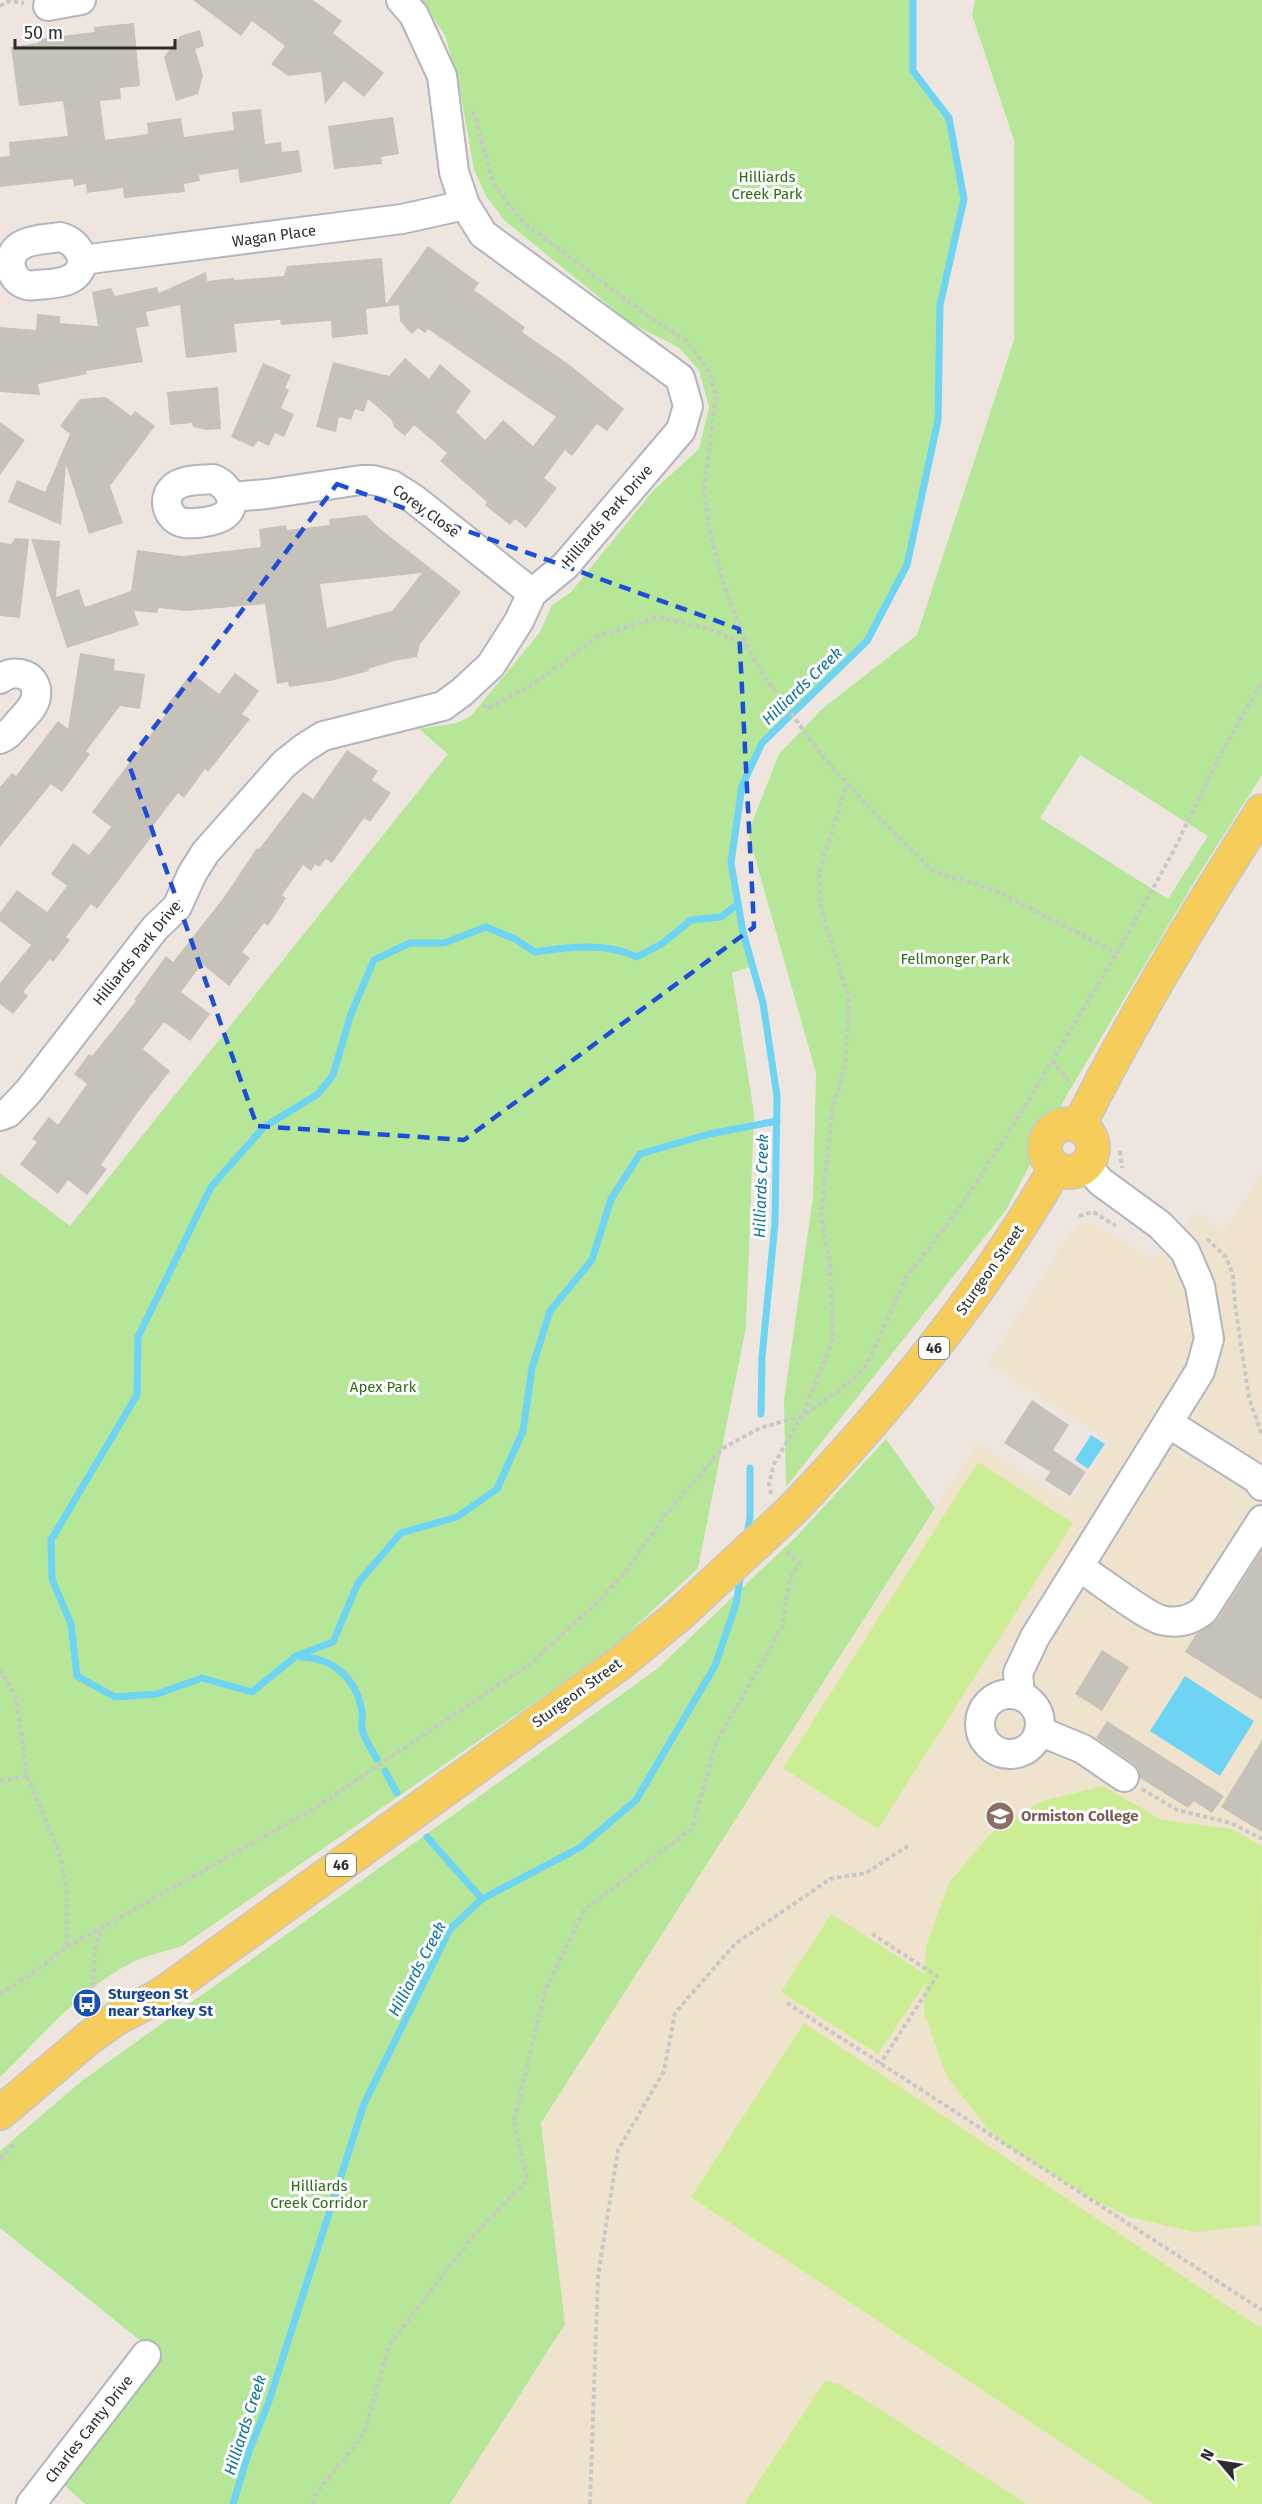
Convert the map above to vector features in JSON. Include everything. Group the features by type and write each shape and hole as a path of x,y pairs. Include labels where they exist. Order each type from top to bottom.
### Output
{"main road":[{"name":"46","path":"1070,1167 1090,1160 1093,1144 1085,1130 1079,1126 1115,1055 1215,884 1262,811"},
{"name":"Sturgeon Street","path":"0,2113 90,2037 117,2018 161,1995 619,1664 680,1614 791,1511 849,1451 954,1322 1070,1167"}],"street":[{"path":"48,6 81,0"},
{"name":"Hilliards Park Drive","path":"0,1116 8,1113 28,1092 155,928 177,907 205,853 284,764 323,736 444,706 462,692 491,664 519,621 532,593 565,566 681,430 688,406 680,378 483,234 465,205 454,172 442,76 414,15 401,0"},
{"name":"Wagan Place","path":"82,260 379,222 465,205"},
{"name":"Corey Close","path":"231,497 267,495 361,480 373,480 392,485 414,499 532,593"},
{"path":"0,679 11,673 24,674 33,683 36,696 31,708 7,736 0,739"},
{"path":"1020,1695 1018,1673 1035,1637 1200,1371 1209,1339 1200,1286 1185,1251 1160,1225 1101,1182 1070,1167"},
{"path":"1168,1423 1257,1479 1262,1486"},
{"path":"1079,1567 1158,1620 1179,1622 1194,1618 1204,1610 1262,1520"},
{"path":"1010,1693 1020,1695 1037,1709 1040,1719 1039,1731 1036,1740 1019,1753 998,1752 989,1747 983,1739 980,1718 990,1700 1010,1693"},
{"path":"1039,1731 1083,1749 1124,1777"},
{"name":"Charles Canty Drive","path":"31,2504 146,2355"}],"path":[{"path":"462,692 488,709 536,682 599,636 658,617 713,630 747,646"},
{"path":"764,676 824,757 887,826 935,872 994,890 1117,953"},
{"path":"0,1994 36,1971 66,1947 315,1808 528,1665 596,1604 624,1574 666,1514 723,1448 760,1428 802,1416 840,1390 865,1368 907,1276 957,1212 1016,1121 1117,953 1171,856 1219,757 1262,681"},
{"path":"802,1416 833,1339 830,1264 821,1218 832,1110 845,1066 849,999 821,909 819,873 847,783"},
{"path":"1052,1061 1076,1089"},
{"path":"313,2504 314,2496 364,2434 388,2345 475,2234 527,2180 514,2121 545,1991 585,1909 692,1829 716,1743 782,1627 790,1579 800,1563"},
{"path":"0,1669 16,1697 27,1776 58,1850 67,1887 66,1947"},
{"path":"0,1781 27,1776"},
{"path":"1124,1777 1177,1810 1232,1823 1262,1839"},
{"path":"590,2504 598,2276 618,2150 664,2071 675,2013 735,1944 830,1879 866,1873 911,1845"},
{"path":"90,2037 95,1949 101,1929"},
{"path":"873,1934 937,1976 880,2064"},
{"path":"787,2003 1262,2310"},
{"path":"0,2159 15,2144"}],"highlighted area":[{"path":"337,484 739,629 754,927 464,1140 257,1126 128,762"}],"shaded area":[{"name":"Ormiston College","path":"1262,1174 1262,2504 450,2504 565,2324 541,2123 978,1443 1070,1503 1110,1441 988,1363 1071,1232 1079,1225 1090,1222 1099,1226 1153,1260 1195,1212 1225,1230"}],"green space":[{"name":"Apex Park","path":"421,0 913,0 913,71 949,118 964,199 940,305 938,420 907,565 867,641 763,743 742,786 731,863 743,932 753,966 732,973 754,1113 746,1327 698,1568 610,1650 182,1946 133,1962 96,1986 62,2014 0,2077 0,1173 70,1226 448,754 419,729 457,723 471,716 540,632 552,605 571,592 653,491 699,449 709,407 699,370 678,347 632,324 504,220 486,196 474,169 459,84 445,35"},
{"name":"Fellmonger Park","path":"975,0 1262,0 1262,775 1199,874 1068,1093 1006,1210 786,1487 784,1400 813,1197 816,1073 748,833 779,754 822,709 917,635 1014,340 1014,140 972,15","holes":["1080,755 1208,836 1168,899 1040,818"]},
{"name":"Hilliards Creek Corridor","path":"886,1439 935,1508 541,2123 565,2324 450,2504 85,2504 42,2465 142,2342 0,2228 0,2151 83,2080 657,1669 798,1535"},
{"path":"978,1462 1073,1523 878,1829 783,1768"},
{"path":"1103,1786 1162,1820 1232,1829 1262,1846 1260,2225 1194,2232 1130,2217 1098,2202 1010,2148 986,2127 946,2075 924,2012 925,1984 878,2054 781,1992 831,1914 925,1974 926,1946 949,1883 989,1835 1042,1801"},
{"path":"804,2023 1262,2329 1262,2504 1154,2504 691,2197"},
{"path":"825,2381 839,2384 1027,2504 744,2504"}],"water":[{"path":"1091,1435 1105,1444 1088,1469 1075,1460"},
{"path":"1185,1676 1254,1721 1220,1776 1150,1731"}],"building":[{"path":"193,0 313,0 342,21 333,33 384,73 364,97 344,81 325,104 321,72 288,76 271,64 285,46 252,21 241,36"},
{"path":"134,23 140,86 120,88 121,99 100,101 105,140 148,134 147,123 181,118 184,137 234,130 232,112 261,109 265,144 281,142 282,152 299,150 302,172 240,183 238,169 199,175 200,181 184,184 185,192 124,198 123,188 87,193 86,184 74,186 73,179 0,187 0,157 10,156 9,142 68,136 63,101 19,106 11,47 38,43 38,39 94,32 94,27"},
{"path":"200,30 204,46 195,49 203,75 198,94 176,101 164,57 180,36"},
{"path":"393,117 399,154 381,157 382,164 334,169 328,126"},
{"path":"428,246 479,283 474,290 525,327 522,332 571,366 624,409 607,431 597,424 572,456 565,450 544,478 557,488 526,528 515,519 510,525 485,505 487,502 440,461 447,453 414,425 405,436 394,427 391,419 368,399 364,412 355,409 351,420 339,417 336,432 316,427 333,362 389,376 405,358 429,379 440,364 471,391 456,412 485,440 503,420 533,446 556,417 428,329 425,333 418,328 412,334 400,321 399,305 366,309 368,334 332,338 331,321 281,325 280,320 234,324 237,352 186,358 180,305 146,312 149,326 136,328 143,362 86,371 87,374 38,384 40,395 0,392 0,327 36,330 37,314 60,316 60,323 98,326 92,292 111,288 115,296 157,287 159,293 206,272 207,281 234,278 234,280 284,276 287,266 382,258 386,304"},
{"path":"263,363 291,375 285,388 289,390 281,408 294,414 284,437 275,433 269,446 258,441 253,447 231,437"},
{"path":"218,387 221,429 207,430 193,427 192,423 170,425 167,392"},
{"path":"106,397 131,416 135,411 155,426 110,486 123,523 89,534 66,465 61,525 8,502 17,480 45,492 70,434 60,426 80,399"},
{"path":"0,422 25,440 0,475"},
{"path":"366,515 379,528 461,592 420,644 417,657 394,661 368,669 369,671 330,681 289,687 288,682 277,684 265,604 186,611 159,608 157,613 134,611 139,625 67,648 31,539 60,541 56,597 79,589 85,607 131,591 137,550 182,556 261,547 259,529 286,525 287,530 330,525 329,519","holes":["422,573 392,611 327,628 320,584"]},
{"path":"15,538 29,539 20,618 0,616 0,542 11,544"},
{"path":"80,653 115,659 114,670 145,674 140,709 120,706 86,751 90,754 62,792 51,784 0,847 0,787 12,773 16,776 58,721 68,729"},
{"path":"191,673 219,694 235,673 259,691 242,714 250,719 208,772 205,769 184,798 178,793 152,827 156,831 97,909 91,904 66,937 70,940 53,962 50,959 23,992 28,996 13,1014 0,1004 0,983 31,945 0,921 0,913 17,890 47,912 67,886 51,874 73,843 89,855 111,827 92,812 167,713 161,713"},
{"path":"347,750 378,771 372,780 391,793 370,822 364,818 332,863 326,859 319,867 315,864 311,871 303,865 282,895 286,898 268,926 264,923 242,952 250,958 229,986 202,964 181,992 210,1014 190,1041 164,1022 143,1049 170,1071 101,1165 107,1169 87,1195 68,1180 58,1194 20,1164 37,1142 32,1139 49,1117 58,1125 87,1084 74,1074 89,1054 92,1056 136,1001 134,1000 166,956 173,962 225,896 257,848 259,849 303,792 313,799"},
{"path":"1032,1400 1069,1425 1053,1450 1086,1472 1070,1496 1045,1480 1050,1472 1004,1443"},
{"path":"1262,1550 1262,1700 1185,1652 1196,1634 1218,1619"},
{"path":"1102,1650 1129,1667 1102,1711 1075,1694"},
{"path":"1107,1721 1224,1796 1212,1813 1194,1801 1188,1808 1140,1778 1139,1770 1134,1764 1096,1738"},
{"path":"1262,1740 1262,1832 1221,1807"}],"waterway":[{"name":"Hilliards Creek","path":"761,1414 762,1357 775,1223 777,1096 763,1003 743,932 731,863 742,786 762,743 867,641 907,565 938,420 940,305 964,199 949,118 913,71 913,0"},
{"path":"738,904 721,917 691,920 663,943 637,957 613,949 587,947 535,952 515,939 486,927 444,943 410,943 374,960 351,1014 333,1075 318,1094 264,1127 211,1187 138,1337 137,1395 51,1540 52,1579 71,1624 77,1676 115,1697 157,1694 202,1678 252,1692 296,1656 333,1642 358,1583 401,1533 457,1517 497,1489 523,1431 532,1368 550,1311 592,1260 611,1199 640,1154 709,1134 777,1121"},
{"name":"Hilliards Creek","path":"747,1536 750,1517 750,1468"},
{"name":"Hilliards Creek","path":"233,2504 249,2451 268,2404 364,2104 450,1929 482,1899 581,1847 636,1800 715,1666 736,1604 741,1574"},
{"path":"301,1657 323,1661 341,1672 348,1680 359,1699 363,1733 377,1759"},
{"path":"385,1771 397,1793"},
{"path":"427,1837 482,1899"}],"place":[{"name":"Ormiston College","path":"1000,1816"},
{"name":"Sturgeon St near Starkey St","path":"87,2003"}],"park label":[{"name":"Hilliards Creek Park","path":"767,186"}]}
